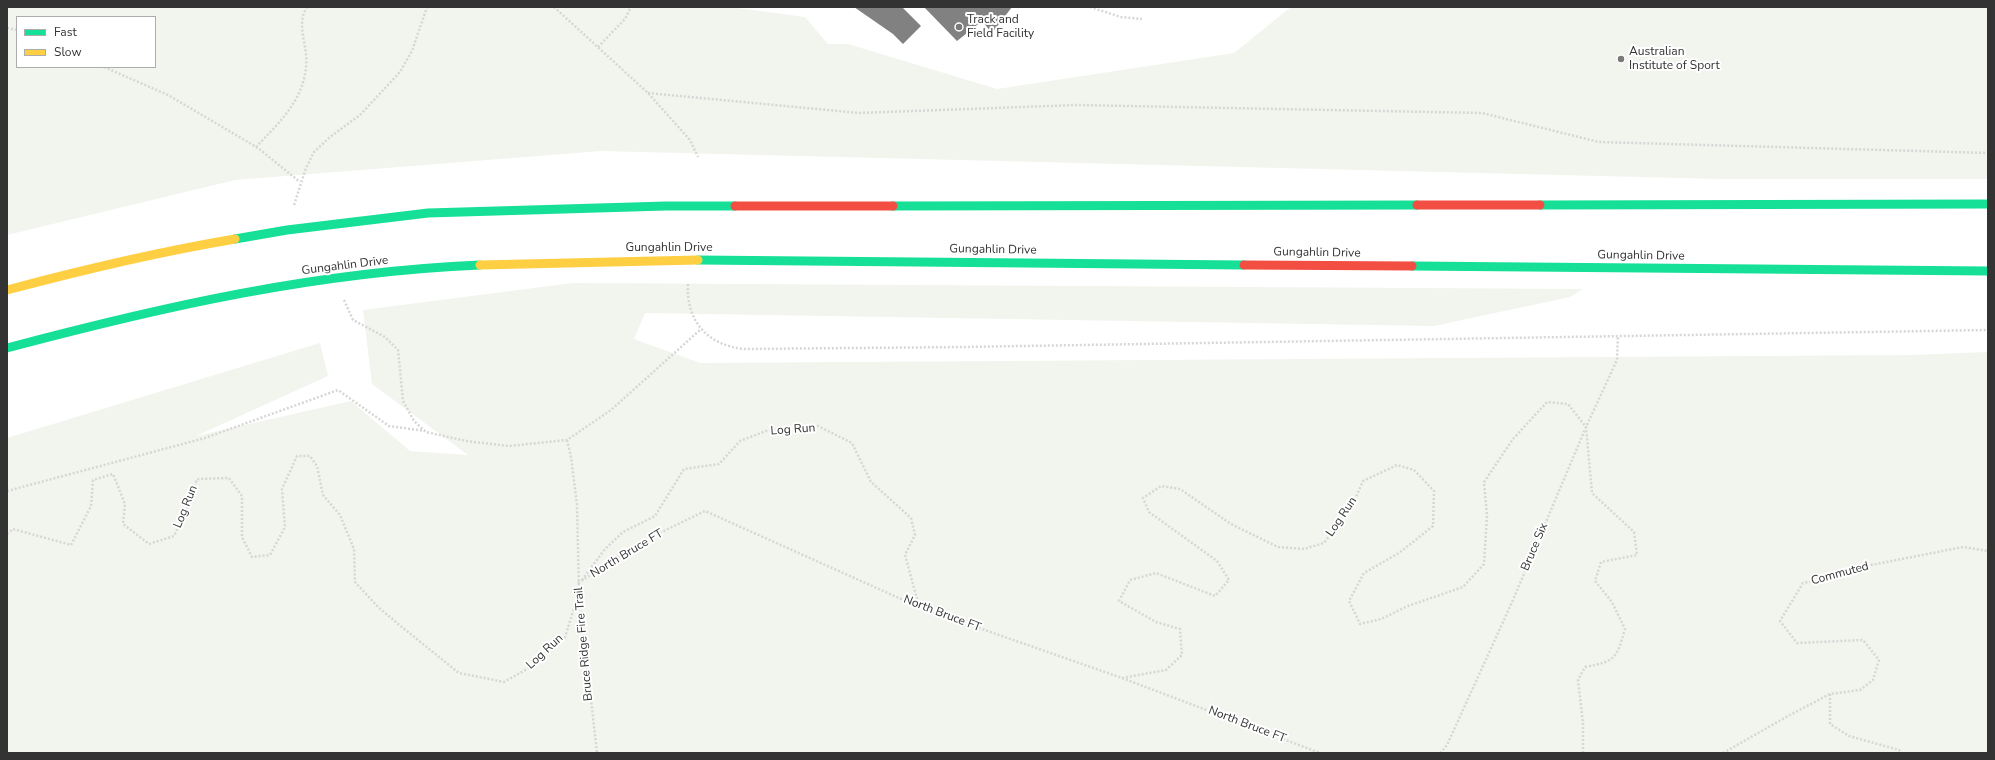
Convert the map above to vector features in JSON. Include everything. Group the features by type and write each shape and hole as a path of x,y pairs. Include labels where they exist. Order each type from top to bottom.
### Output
{"highway":[{"path":"7,290 80,271 197,245 287,230 428,213 666,206 1988,204"},
{"name":"Gungahlin Drive","path":"7,348 105,321 221,296 335,277 465,266 574,261 693,260 1988,271"}],"path":[{"path":"256,147 282,120 296,98 302,84 307,57 302,14 307,7"},
{"path":"287,230 300,182 314,152 330,136 360,115 400,72 412,51 427,7"},
{"path":"554,7 648,92 690,140 698,158"},
{"path":"598,47 624,19 631,7"},
{"path":"1090,7 1121,17 1142,19"},
{"path":"106,68 168,95 256,147 300,182"},
{"path":"648,92 859,113 1077,105 1482,113 1599,142 1988,153"},
{"path":"335,277 353,320 385,337 398,350 403,401 414,421 426,432"},
{"path":"688,283 688,303 695,321 701,329 708,336 725,345 744,349 972,347 1988,330"},
{"path":"7,491 205,438 338,390 389,426 426,432 466,442 509,446 567,440 611,410 701,329"},
{"name":"Bruce Six","path":"1440,753 1447,745 1513,600 1586,427 1617,360 1618,336"},
{"name":"Log Run","path":"1122,678 1166,670 1182,655 1180,629 1156,622 1119,601 1130,580 1156,573 1215,596 1229,580 1216,560 1149,512 1143,498 1161,486 1180,489 1231,524 1278,548 1304,549 1324,543 1353,504 1363,481 1397,465 1414,470 1434,491 1433,526 1399,553 1364,573 1349,601 1360,624 1381,619 1408,606 1463,587 1484,564 1487,516 1484,482 1513,439 1548,402 1568,404 1586,427"},
{"name":"Log Run","path":"579,583 605,549 623,532 655,516 684,469 719,464 740,441 766,431 818,426 852,443 871,482 911,518 915,535 905,555 919,607"},
{"path":"1583,753 1583,723 1578,680 1585,667 1606,663 1618,654 1625,629 1612,602 1595,581 1600,562 1637,555 1634,532 1592,493 1586,427"},
{"name":"Bruce Ridge Fire Trail","path":"567,440 571,457 577,505 578,592 597,753"},
{"name":"Log Run","path":"7,534 12,529 71,545 91,506 93,480 113,474 125,504 123,524 149,544 174,536 186,511 197,479 228,478 242,496 242,537 252,557 270,555 284,526 282,489 297,456 310,456 317,466 323,495 340,515 354,549 355,582 378,607 459,673 504,682 534,665 564,637 578,592"},
{"name":"North Bruce FT","path":"579,583 644,540 706,511 919,607 1122,678 1320,753"},
{"name":"Commuted","path":"1723,753 1830,694 1860,690 1873,680 1879,660 1863,640 1797,643 1780,621 1803,583 1829,578 1851,569 1963,547 1988,551"},
{"path":"1830,694 1830,724 1849,736 1899,750 1901,753"}],"shaded area":[{"path":"7,7 730,7 805,17 828,44 848,44 997,89 1234,53 1291,7 1988,7 1988,179 1720,179 601,151 235,180 7,235"},
{"path":"573,283 1583,289 1570,297 1434,326 645,313 634,339 700,363 1911,355 1988,352 1988,753 7,753 7,438 320,343 328,376 196,436 351,401 410,451 468,455 372,384 363,310"}],"building":[{"path":"854,7 902,7 921,26 903,44 893,34"},
{"name":"Track and Field Facility","path":"924,7 1012,7 992,33 982,21 957,41"}],"traffic: fast":[{"path":"1540,205 1988,204"},
{"path":"893,206 1417,205"},
{"path":"235,239 287,230 428,213 666,206 735,206"},
{"path":"698,260 1244,265"},
{"path":"7,348 124,318 241,293 359,275 480,265"},
{"path":"1412,266 1988,271"}],"traffic: slow":[{"path":"7,290 120,262 235,239"},
{"path":"480,265 698,260"}],"traffic: jam":[{"path":"1417,205 1540,205"},
{"path":"735,206 893,206"},
{"path":"1244,265 1412,266"}],"place":[{"name":"Track and Field Facility","path":"959,27"},
{"name":"Australian Institute of Sport","path":"1621,59"}]}
